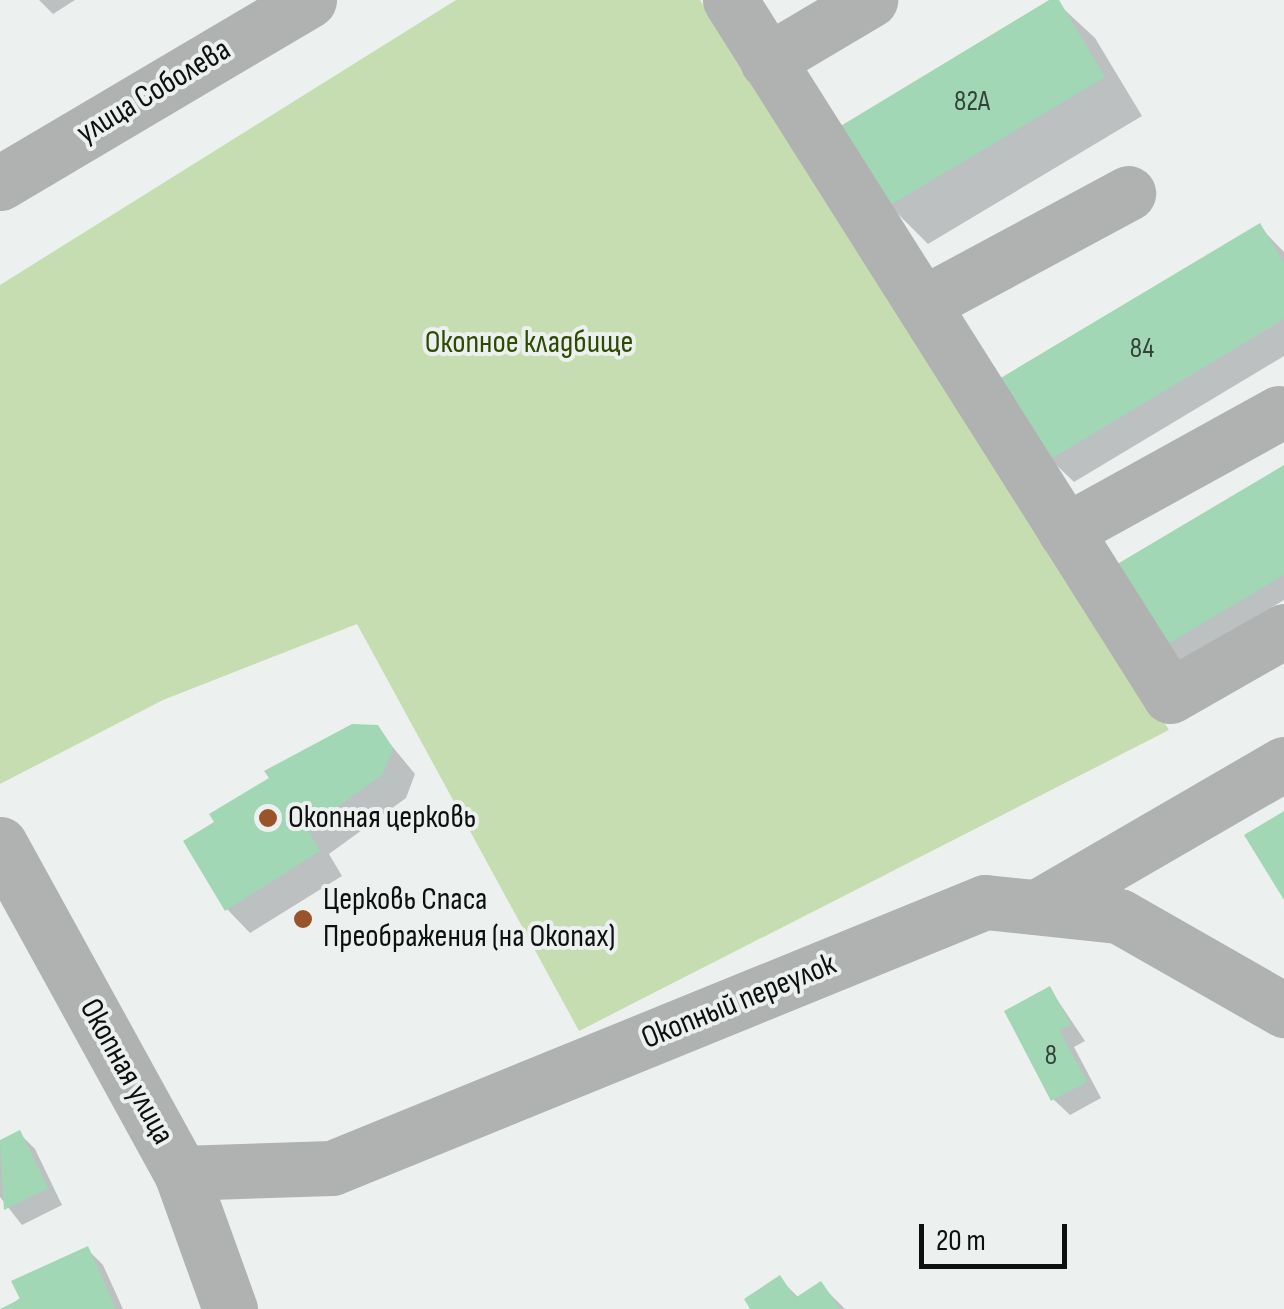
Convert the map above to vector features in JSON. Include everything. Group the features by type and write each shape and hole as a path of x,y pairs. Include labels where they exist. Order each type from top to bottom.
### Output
{"street":[{"name":"улица Соболева","path":"0,184 309,0"},
{"path":"730,0 1170,696 1284,631"},
{"path":"767,61 870,0"},
{"path":"924,303 1128,193"},
{"path":"1065,530 1279,413"},
{"path":"1037,907 1284,764"},
{"name":"Окопная улица","path":"0,844 182,1172 230,1309"},
{"name":"Окопный переулок","path":"182,1172 332,1168 985,902 1119,916 1284,1010"}],"green space":[{"name":"Окопное кладбище","path":"456,0 700,0 1169,730 579,1031 357,624 163,700 0,784 0,285"}],"building":[{"path":"1049,0 1059,0 1105,77 887,207 839,127"},
{"path":"1260,223 1284,263 1284,319 1049,460 999,379"},
{"path":"1284,465 1284,575 1161,648 1114,566"},
{"name":"Окопная церковь","path":"352,724 378,725 393,748 383,774 307,829 320,851 225,911 183,841 214,822 209,814 269,778 264,771"},
{"path":"1284,811 1284,900 1244,835"},
{"path":"1050,986 1071,1025 1059,1030 1087,1082 1051,1101 1004,1011"},
{"path":"20,1130 48,1188 4,1210 0,1140"},
{"path":"88,1246 116,1309 0,1309 20,1299 11,1281"},
{"path":"780,1275 795,1298 821,1281 840,1309 750,1309 744,1299"}],"place":[{"name":"Окопная церковь","path":"268,818"},
{"name":"Церковь Спаса Преображения (на Окопах)","path":"303,919"}]}
